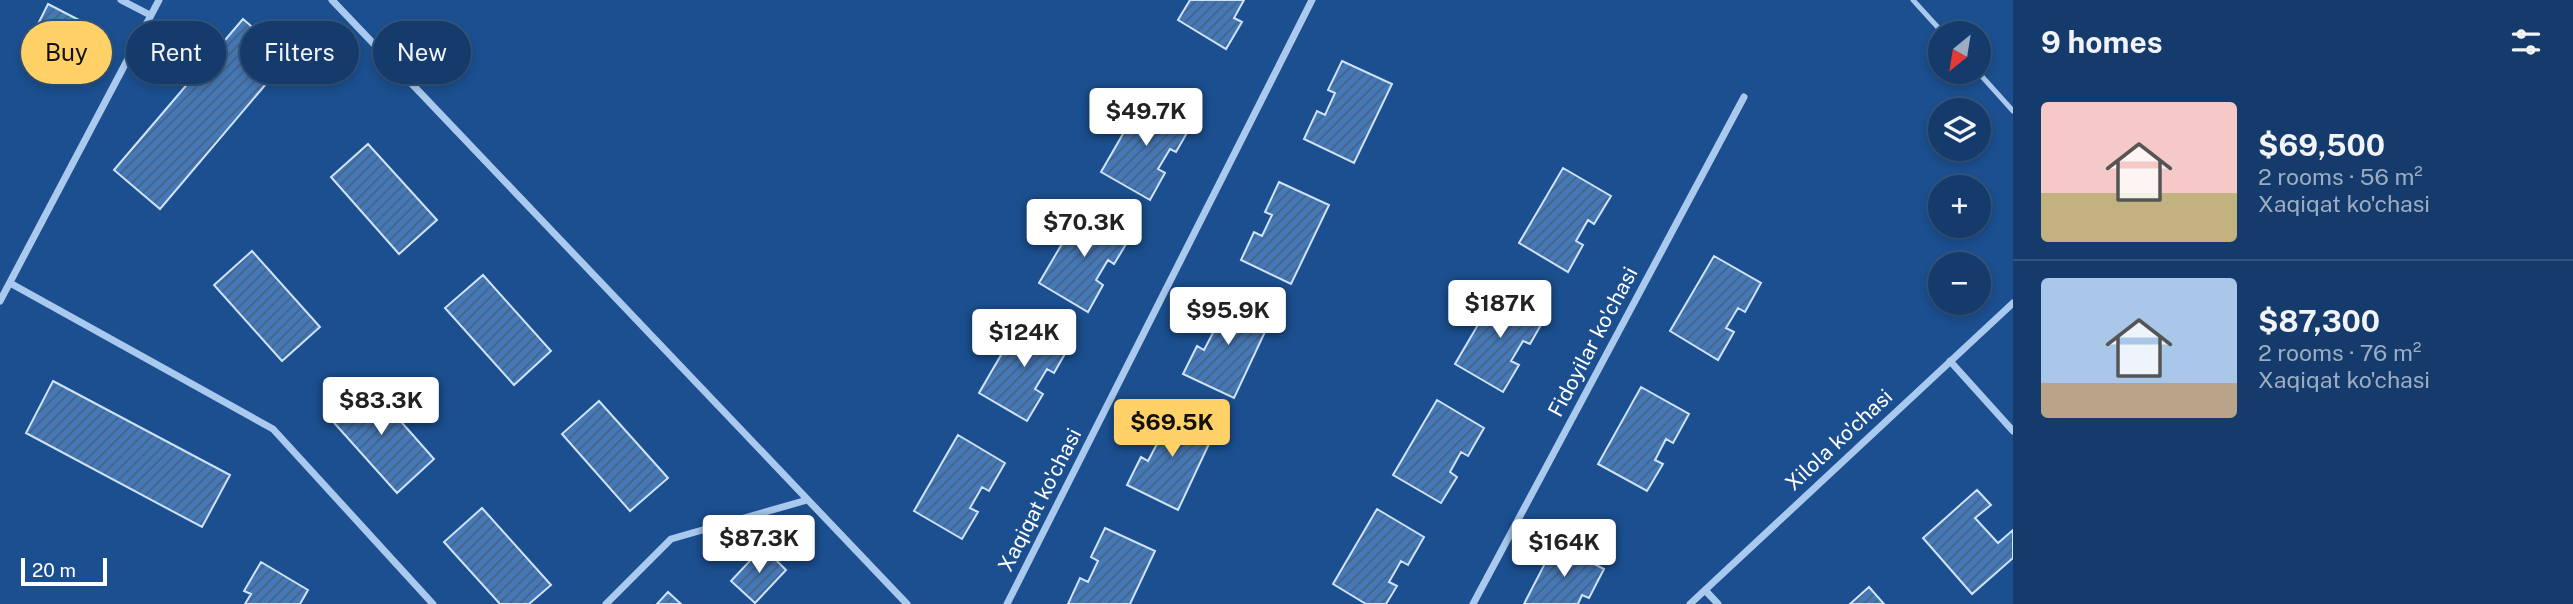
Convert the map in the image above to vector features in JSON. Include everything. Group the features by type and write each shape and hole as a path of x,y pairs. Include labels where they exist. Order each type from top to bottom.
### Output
{"street":[{"path":"121,0 149,15"},
{"path":"0,301 159,0"},
{"path":"332,0 906,604"},
{"name":"Xaqiqat ko'chasi","path":"1007,604 1312,0"},
{"name":"Fidoyilar ko'chasi","path":"1473,604 1744,97"},
{"path":"10,283 273,429 433,604"},
{"name":"Xilola ko'chasi","path":"1690,604 2013,303"},
{"path":"1951,361 2013,431"},
{"path":"606,604 671,539 807,500"},
{"path":"1705,590 1718,604"}],"lane":[{"path":"1913,0 1932,21"},
{"path":"1989,84 2013,111"}],"building":[{"path":"1190,0 1244,0 1234,18 1242,22 1226,49 1178,20"},
{"path":"48,4 79,20 79,21 40,21"},
{"path":"240,23 240,84 266,84 160,209 114,170 187,84 226,84 226,39"},
{"path":"1342,61 1392,84 1354,163 1304,139 1317,111 1325,115 1335,93 1328,90"},
{"path":"1145,96 1192,124 1176,152 1170,149 1158,169 1165,173 1150,200 1101,172"},
{"path":"368,144 437,220 399,254 331,177"},
{"path":"1563,168 1611,196 1594,224 1588,220 1576,241 1583,245 1568,272 1519,243"},
{"path":"1279,182 1329,205 1291,284 1241,260 1254,232 1262,236 1272,215 1265,212"},
{"path":"1083,208 1131,236 1114,264 1108,260 1096,280 1103,285 1088,312 1039,283"},
{"path":"252,251 320,327 282,361 214,285"},
{"path":"1714,256 1761,283 1745,312 1738,308 1726,328 1734,332 1718,360 1670,331"},
{"path":"483,275 551,351 514,385 445,308"},
{"path":"1499,289 1546,316 1530,344 1523,341 1511,361 1519,365 1503,392 1455,364"},
{"path":"1222,296 1271,319 1234,398 1183,374 1197,346 1204,350 1215,329 1208,325"},
{"path":"1023,317 1070,345 1054,373 1047,369 1035,389 1043,394 1027,421 979,393"},
{"path":"53,381 230,475 202,527 26,433"},
{"path":"366,382 434,459 397,493 328,416"},
{"path":"1641,387 1689,414 1673,443 1666,439 1655,460 1663,464 1647,491 1598,464"},
{"path":"1437,400 1484,428 1468,456 1461,452 1450,472 1457,477 1441,503 1393,475"},
{"path":"599,401 668,478 630,511 562,434"},
{"path":"1166,408 1215,431 1178,510 1127,485 1141,457 1148,461 1159,440 1152,437"},
{"path":"958,435 1005,463 989,491 982,487 970,508 978,512 962,539 914,511"},
{"path":"1977,490 1991,505 1975,518 1998,543 2013,530 2013,558 1972,594 1923,538"},
{"path":"482,508 551,585 529,604 500,604 444,542"},
{"path":"1377,509 1424,537 1408,565 1401,561 1389,582 1397,586 1386,604 1366,604 1333,584"},
{"path":"1105,528 1155,551 1130,604 1068,604 1080,578 1088,582 1098,561 1091,557"},
{"path":"1555,544 1604,569 1589,598 1582,595 1578,604 1524,604"},
{"path":"763,547 786,570 755,603 731,581"},
{"path":"261,562 308,590 300,604 245,604 251,594 244,591"},
{"path":"1869,587 1884,604 1850,604"},
{"path":"668,592 681,604 657,604"}]}
